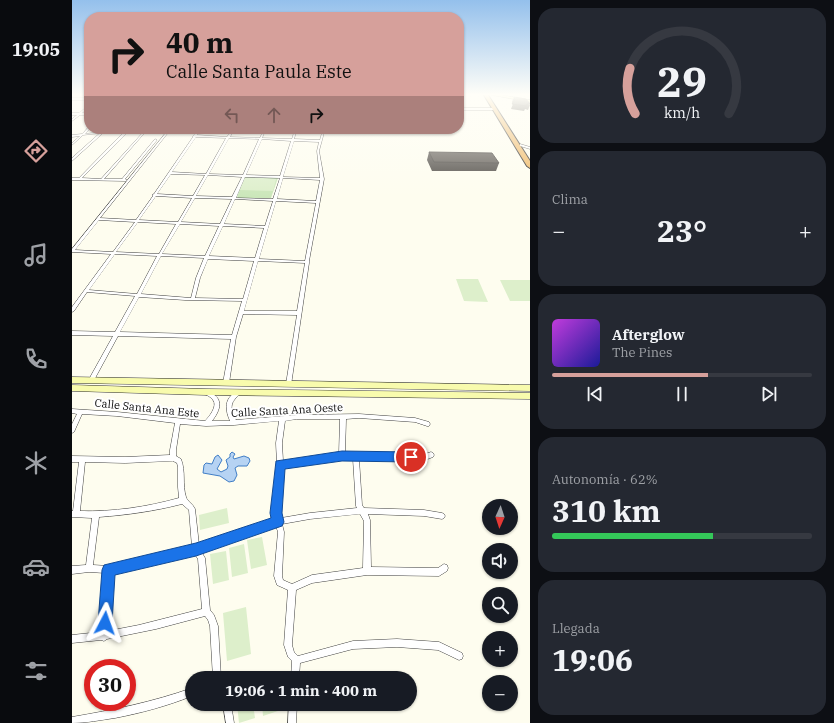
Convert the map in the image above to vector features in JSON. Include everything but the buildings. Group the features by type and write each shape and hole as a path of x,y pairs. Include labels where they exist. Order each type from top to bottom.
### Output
{"highway":[{"path":"506,129 530,166"},
{"path":"511,129 521,145 528,150 530,160"}],"main road":[{"path":"72,380 530,388"},
{"path":"170,390 174,382"},
{"path":"279,393 280,384"},
{"path":"439,386 442,395"},
{"path":"72,388 206,392 530,396"}],"street":[{"path":"72,136 83,134"},
{"path":"72,144 83,134"},
{"path":"72,160 101,134"},
{"path":"80,179 125,134"},
{"path":"102,179 143,134"},
{"path":"122,180 162,134"},
{"path":"72,251 166,134"},
{"path":"91,381 140,295 160,255 230,134"},
{"path":"193,298 198,278 242,176 262,134"},
{"path":"226,383 234,337 294,134"},
{"path":"289,384 322,179 318,151 323,134"},
{"path":"72,310 137,221 194,136 321,141"},
{"path":"170,173 322,179"},
{"path":"72,179 128,180"},
{"path":"154,195 318,202"},
{"path":"97,219 266,227"},
{"path":"72,251 308,262"},
{"path":"87,290 185,299 245,300"},
{"path":"241,312 300,313"},
{"path":"72,333 234,337"},
{"path":"206,392 215,398 217,402 216,412 206,424"},
{"path":"234,423 229,414 228,406 233,395 239,392"},
{"name":"Calle Santa Ana Este","path":"72,411 206,424 220,424"},
{"path":"72,430 82,411"},
{"path":"342,456 343,417"},
{"name":"Calle Santa Ana Oeste","path":"220,424 282,419 343,417 415,420 427,424"},
{"path":"282,419 279,444 280,464 276,513 277,522 281,532 278,576 280,582 292,588"},
{"path":"173,458 178,421"},
{"path":"280,464 342,456 425,457 431,455"},
{"path":"356,457 359,506 367,520 368,571"},
{"path":"72,459 125,460 173,458 179,461 182,466 181,487 183,500 192,509 196,550 201,558 206,612 211,618 214,626 217,671"},
{"path":"82,460 74,514 96,515 162,505 183,500"},
{"path":"72,570 89,568 109,570 196,550 277,522 310,516 362,511 424,513 442,516"},
{"path":"89,568 96,515"},
{"path":"292,588 312,579 368,571 439,572 444,568"},
{"path":"104,637 109,570"},
{"path":"292,588 288,645 289,650 296,660 295,671"},
{"path":"72,639 104,637 146,628 206,612"},
{"path":"296,660 352,646 397,643 439,646 459,656"},
{"path":"72,721 164,702 185,694"},
{"path":"228,711 230,723"},
{"path":"292,723 293,711"}],"green space":[{"path":"245,176 278,178 271,198 238,198 237,196"},
{"path":"245,177 276,179 273,191 240,190"},
{"path":"456,279 478,279 488,302 464,301"},
{"path":"500,280 530,280 530,301 510,301"},
{"path":"227,508 229,523 200,530 199,515"},
{"path":"262,537 267,565 251,569 247,540"},
{"path":"244,544 248,573 232,577 229,548"},
{"path":"226,551 229,580 213,584 210,554"},
{"path":"246,607 251,654 227,661 223,613"},
{"path":"238,711 254,711 255,718 239,723"},
{"path":"263,711 278,711 263,716"}],"water":[{"path":"232,452 235,454 233,457 234,459 244,456 249,458 250,461 247,466 238,466 235,468 237,475 234,481 229,482 220,476 203,473 204,465 206,463 212,464 215,457 218,455 222,460 217,469 221,472 227,469 228,466 226,460 230,457"}],"route":[{"path":"105,623 109,570 182,554 277,522 276,513 280,464 342,456 411,457"}]}
